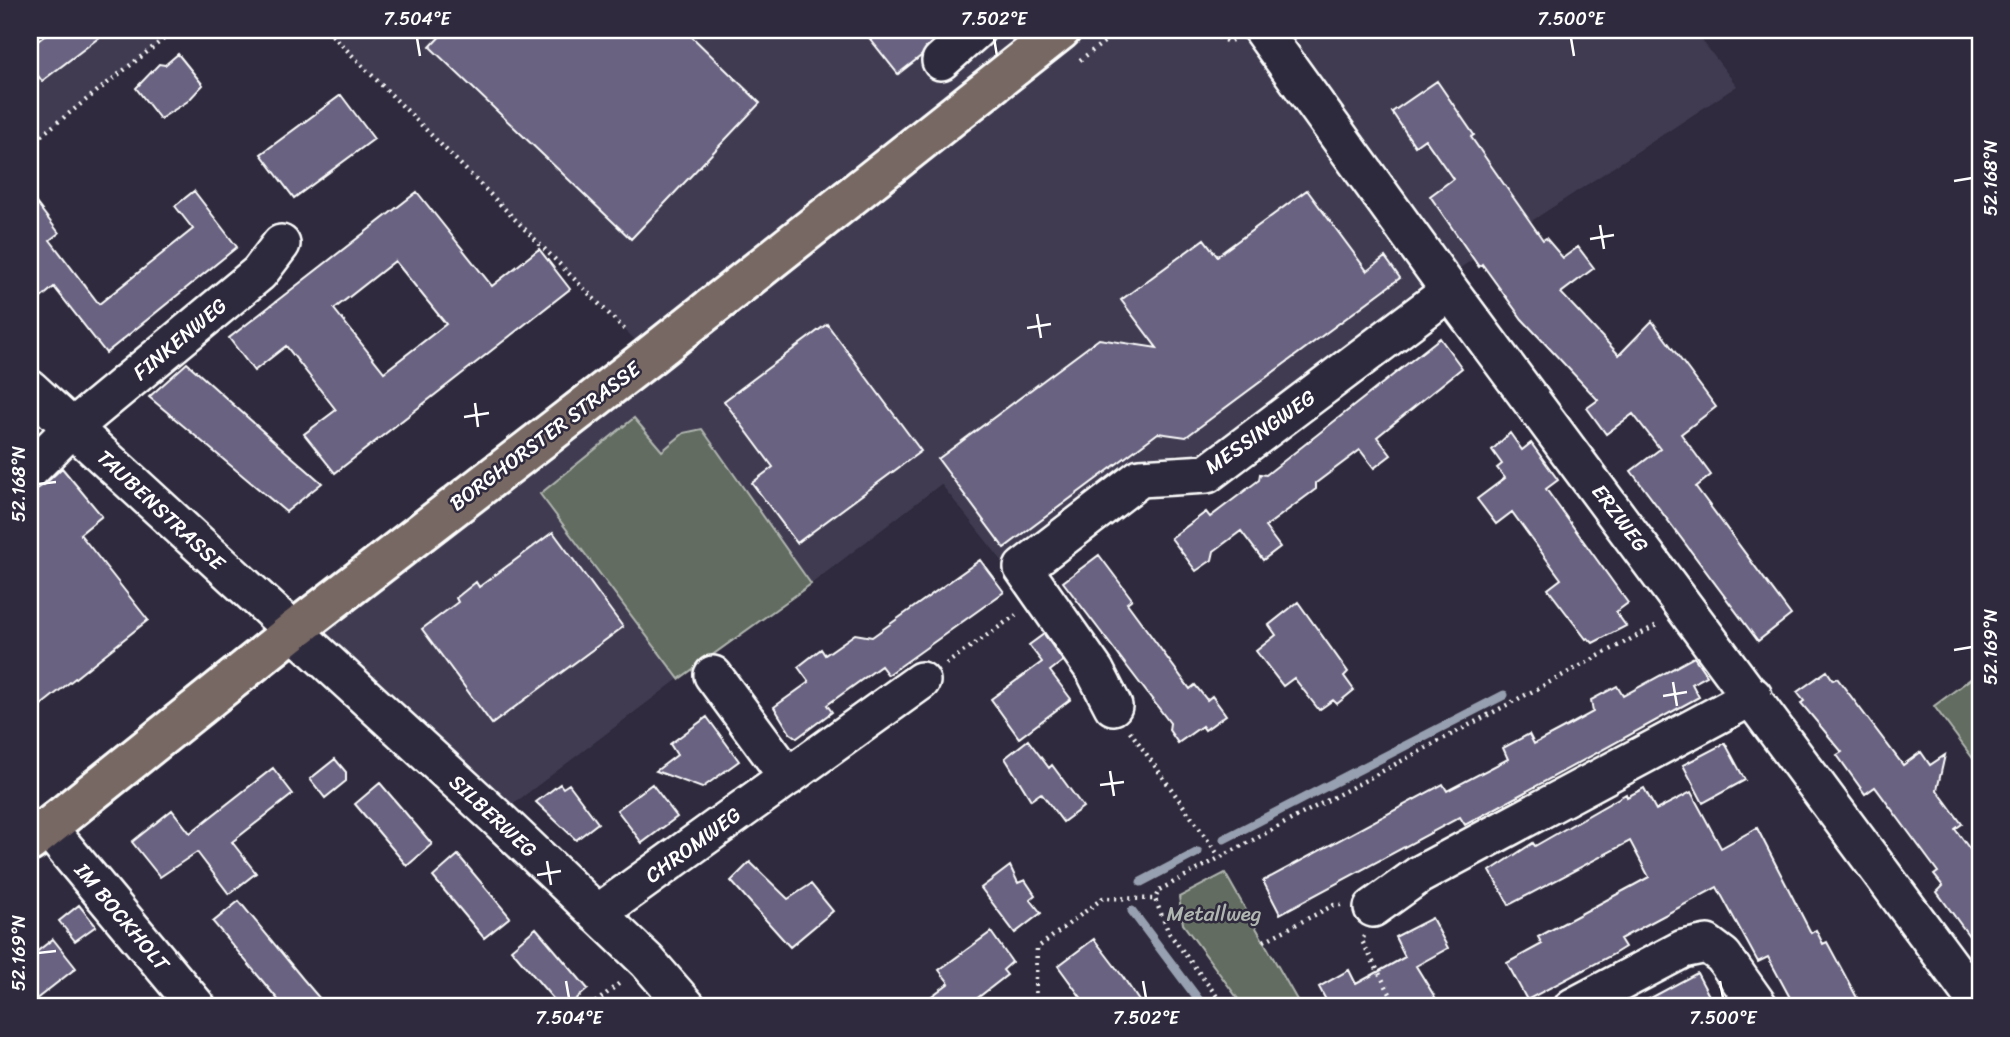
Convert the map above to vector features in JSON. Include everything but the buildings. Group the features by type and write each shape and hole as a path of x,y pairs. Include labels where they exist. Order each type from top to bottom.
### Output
{"main road":[{"name":"BORGHORSTER STRASSE","path":"38,835 293,631 650,355 1060,30"}],"street":[{"path":"941,61 976,30"},
{"name":"ERZWEG","path":"1250,33 1450,291 1753,696 1980,1006"},
{"name":"FINKENWEG","path":"30,470 72,428 259,273 281,244"},
{"name":"MESSINGWEG","path":"1113,706 1095,671 1023,568 1140,478 1207,474 1450,291"},
{"name":"TAUBENSTRASSE","path":"30,389 293,631"},
{"name":"SILBERWEG","path":"293,631 647,961 687,1007"},
{"path":"713,675 788,777"},
{"name":"CHROMWEG","path":"597,914 920,681"},
{"path":"1373,908 1419,875 1753,696"},
{"name":"IM BOCKHOLT","path":"38,835 197,1007"},
{"path":"1573,1007 1683,949 1707,944 1723,956 1759,1007"}],"path":[{"path":"30,144 175,30"},
{"path":"327,30 650,355"},
{"path":"1206,30 1228,42 1250,33"},
{"path":"920,681 1043,596"},
{"path":"1225,1007 1169,933 1155,899 1159,890 1688,609"},
{"path":"1113,706 1219,856"},
{"path":"1035,1007 1037,948 1103,898 1155,899"},
{"path":"1264,941 1334,905 1373,908 1362,941 1397,1007"},
{"path":"590,1007 647,961"}],"shaded area":[{"path":"30,30 175,30 30,144"},
{"path":"327,30 1694,30 1737,86 1393,312 1211,456 1177,453 1008,563 1003,562 941,484 811,584 809,580 496,817 293,631 650,355"}],"green space":[{"path":"634,418 662,451 684,433 702,429 811,584 679,679 540,494"},
{"path":"1980,672 1980,768 1934,706"},
{"name":"Metallweg","path":"1225,873 1301,1007 1244,1007 1183,924 1179,897"}],"waterway":[{"path":"1224,839 1504,695"},
{"path":"1141,882 1198,852"},
{"path":"1132,911 1204,1007"}]}
